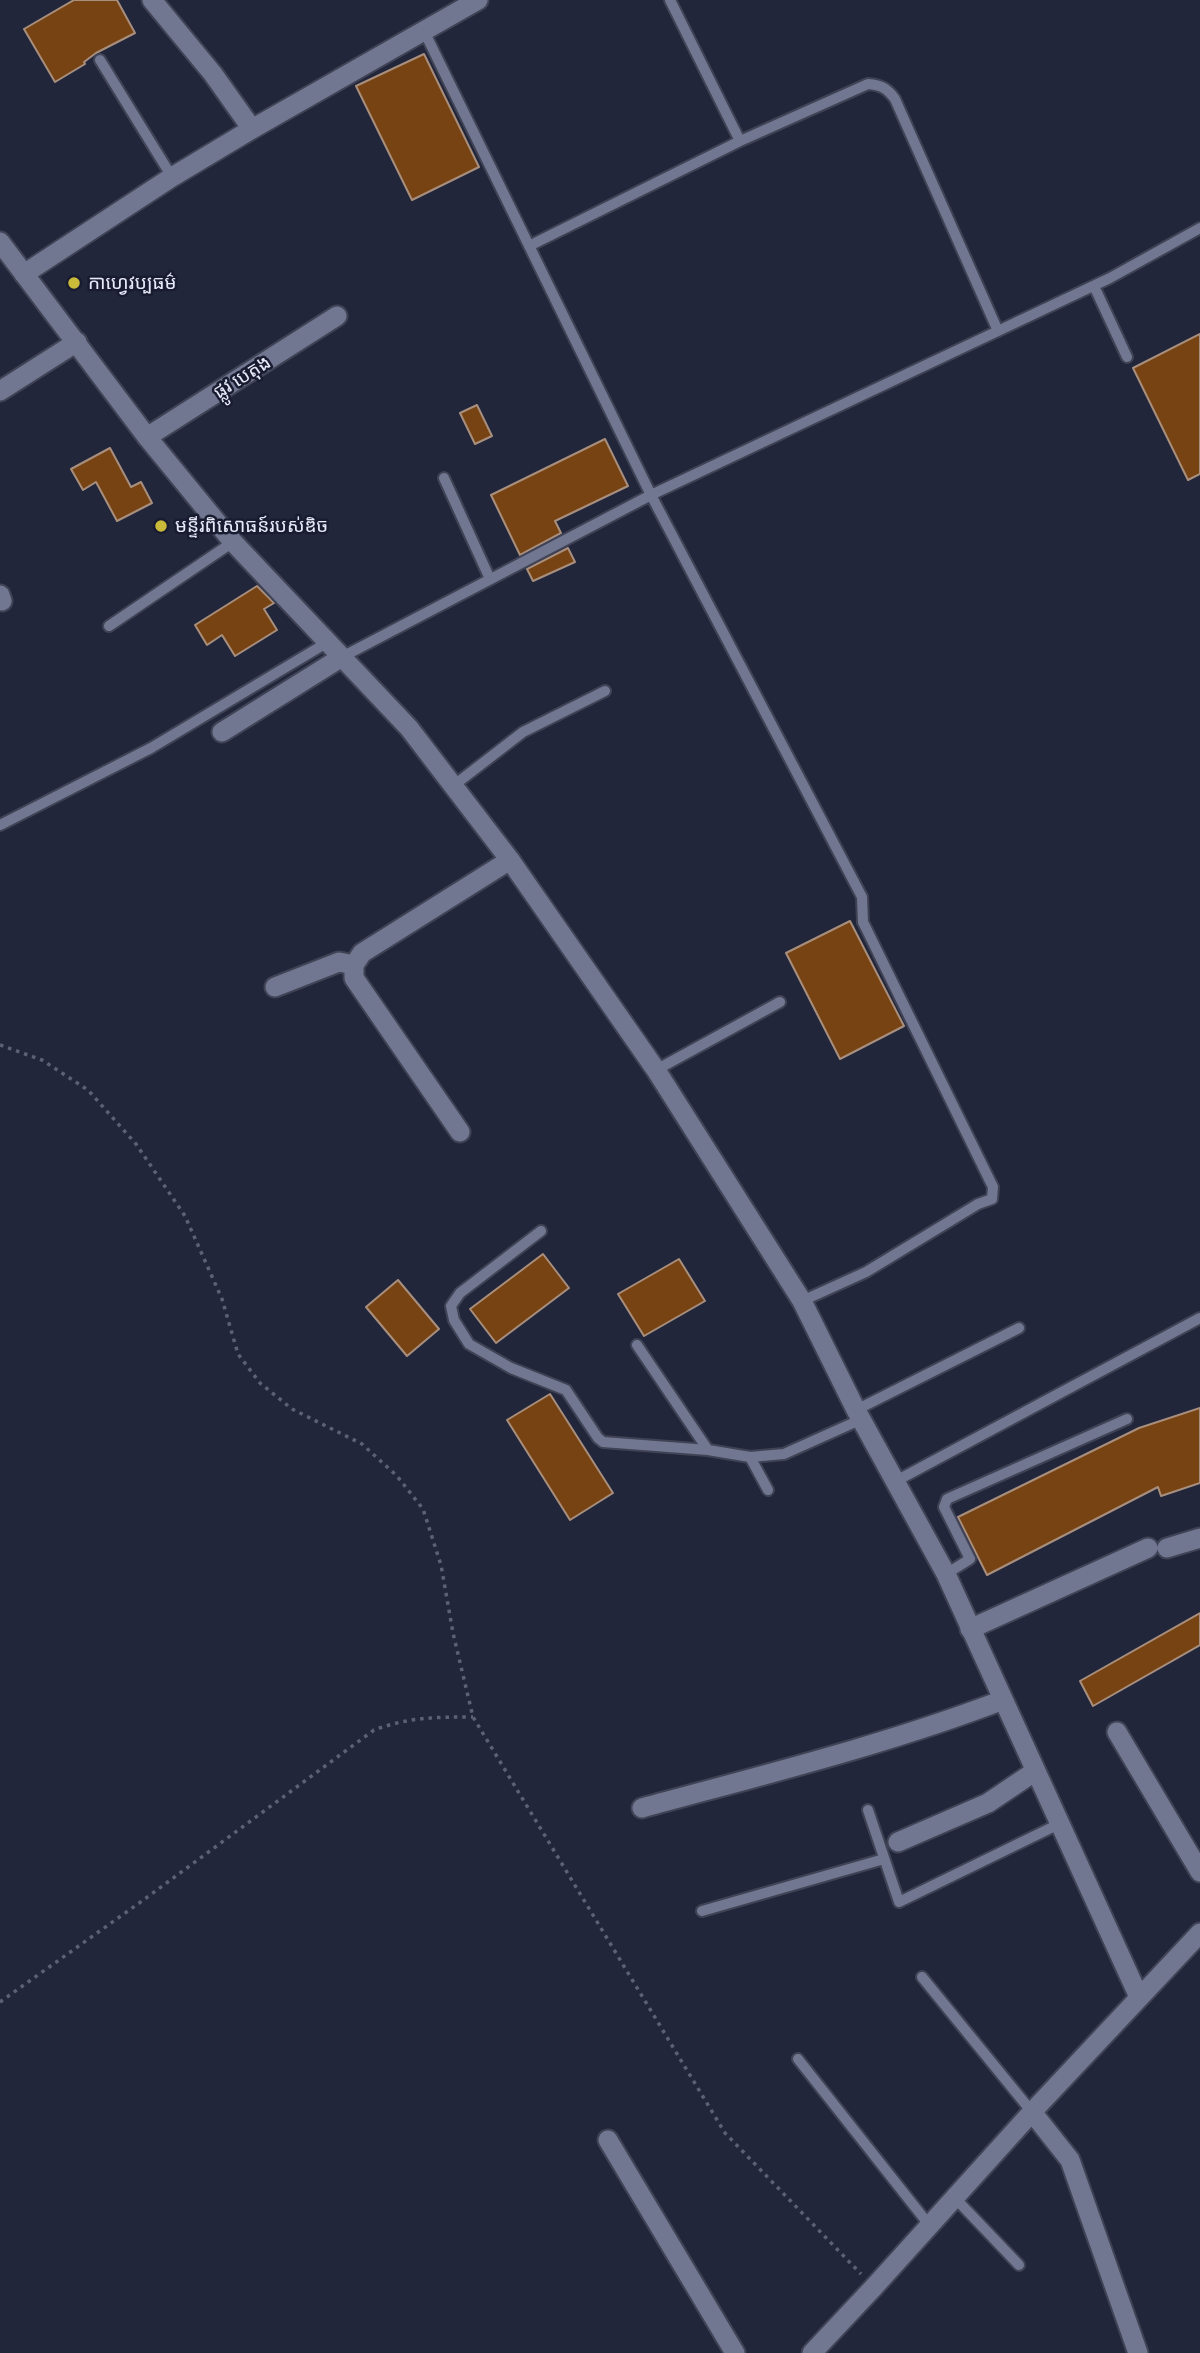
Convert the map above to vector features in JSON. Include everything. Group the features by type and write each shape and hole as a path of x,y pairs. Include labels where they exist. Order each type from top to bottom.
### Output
{"street":[{"path":"152,0 213,74 252,129"},
{"path":"24,274 172,177 478,0"},
{"path":"0,242 147,437 233,542 409,728 510,860 656,1070 802,1301 859,1414 946,1574 1034,1772 1139,1997"},
{"name":"ផ្លូវ បេតុង","path":"147,437 337,316"},
{"path":"0,391 77,342"},
{"path":"222,732 335,650"},
{"path":"460,1132 354,978 354,965 362,953 510,860"},
{"path":"275,987 339,962 354,965"},
{"path":"970,1629 1157,1548 1200,1538"},
{"path":"642,1808 843,1754 913,1733 1003,1700"},
{"path":"1117,1732 1200,1872"},
{"path":"898,1842 988,1802 1034,1772"},
{"path":"812,2353 1200,1933"},
{"path":"1032,2112 1070,2160 1138,2353"},
{"path":"608,2140 735,2353"}],"lane":[{"path":"670,0 740,141"},
{"path":"424,31 651,495 862,897 863,922 993,1187 992,1199 866,1272 802,1301"},
{"path":"100,60 172,177"},
{"path":"529,246 740,141 868,84 878,84 888,90 895,99 998,331"},
{"path":"0,825 335,650 490,579 651,495 1094,286 1200,228"},
{"path":"1094,286 1127,356"},
{"path":"444,478 490,579"},
{"path":"109,626 233,542"},
{"path":"453,786 523,732 605,691"},
{"path":"656,1070 780,1002"},
{"path":"541,1231 460,1293 452,1306 454,1320 469,1343 511,1368 566,1390 603,1442 708,1450 750,1457 783,1454 1018,1328"},
{"path":"896,1482 1200,1318"},
{"path":"637,1345 708,1450"},
{"path":"946,1574 970,1559 944,1507 947,1499 1126,1419"},
{"path":"750,1457 768,1490"},
{"path":"868,1810 899,1902 1059,1824"},
{"path":"702,1910 884,1859"},
{"path":"922,1976 1032,2112"},
{"path":"798,2059 930,2226"},
{"path":"955,2198 1019,2265"}],"path":[{"path":"0,1045 42,1060 88,1090 136,1144 185,1216 222,1299 238,1354 260,1383 292,1409 362,1444 397,1476 423,1509 441,1564 453,1633 473,1717 724,2133 874,2287"},
{"path":"0,2002 374,1730 396,1722 420,1718 473,1717"}],"building":[{"path":"74,0 117,0 135,33 96,53 84,62 85,64 55,82 24,29"},
{"path":"424,54 479,167 412,200 356,86"},
{"path":"1200,334 1200,474 1188,480 1133,368"},
{"path":"477,405 492,436 475,444 460,413"},
{"path":"605,439 628,486 555,521 561,533 520,555 491,495"},
{"path":"110,448 131,487 141,482 152,503 117,521 96,482 83,490 71,469"},
{"path":"568,548 575,562 533,581 527,569"},
{"path":"257,586 274,603 264,609 277,630 235,656 222,635 207,645 195,625"},
{"path":"850,921 904,1026 840,1059 786,953"},
{"path":"543,1254 569,1288 496,1343 470,1309"},
{"path":"679,1259 705,1301 644,1336 618,1294"},
{"path":"398,1280 439,1329 407,1356 366,1307"},
{"path":"550,1394 613,1493 570,1520 507,1420"},
{"path":"1200,1408 1200,1483 1161,1496 1158,1487 987,1575 958,1517 1139,1428"},
{"path":"1200,1613 1200,1645 1093,1706 1080,1681"}],"place":[{"name":"កាហ្វេវប្បធម៌","path":"74,283"},
{"name":"មន្ទីរពិសោធន៍របស់ឌិច","path":"161,526"}]}
